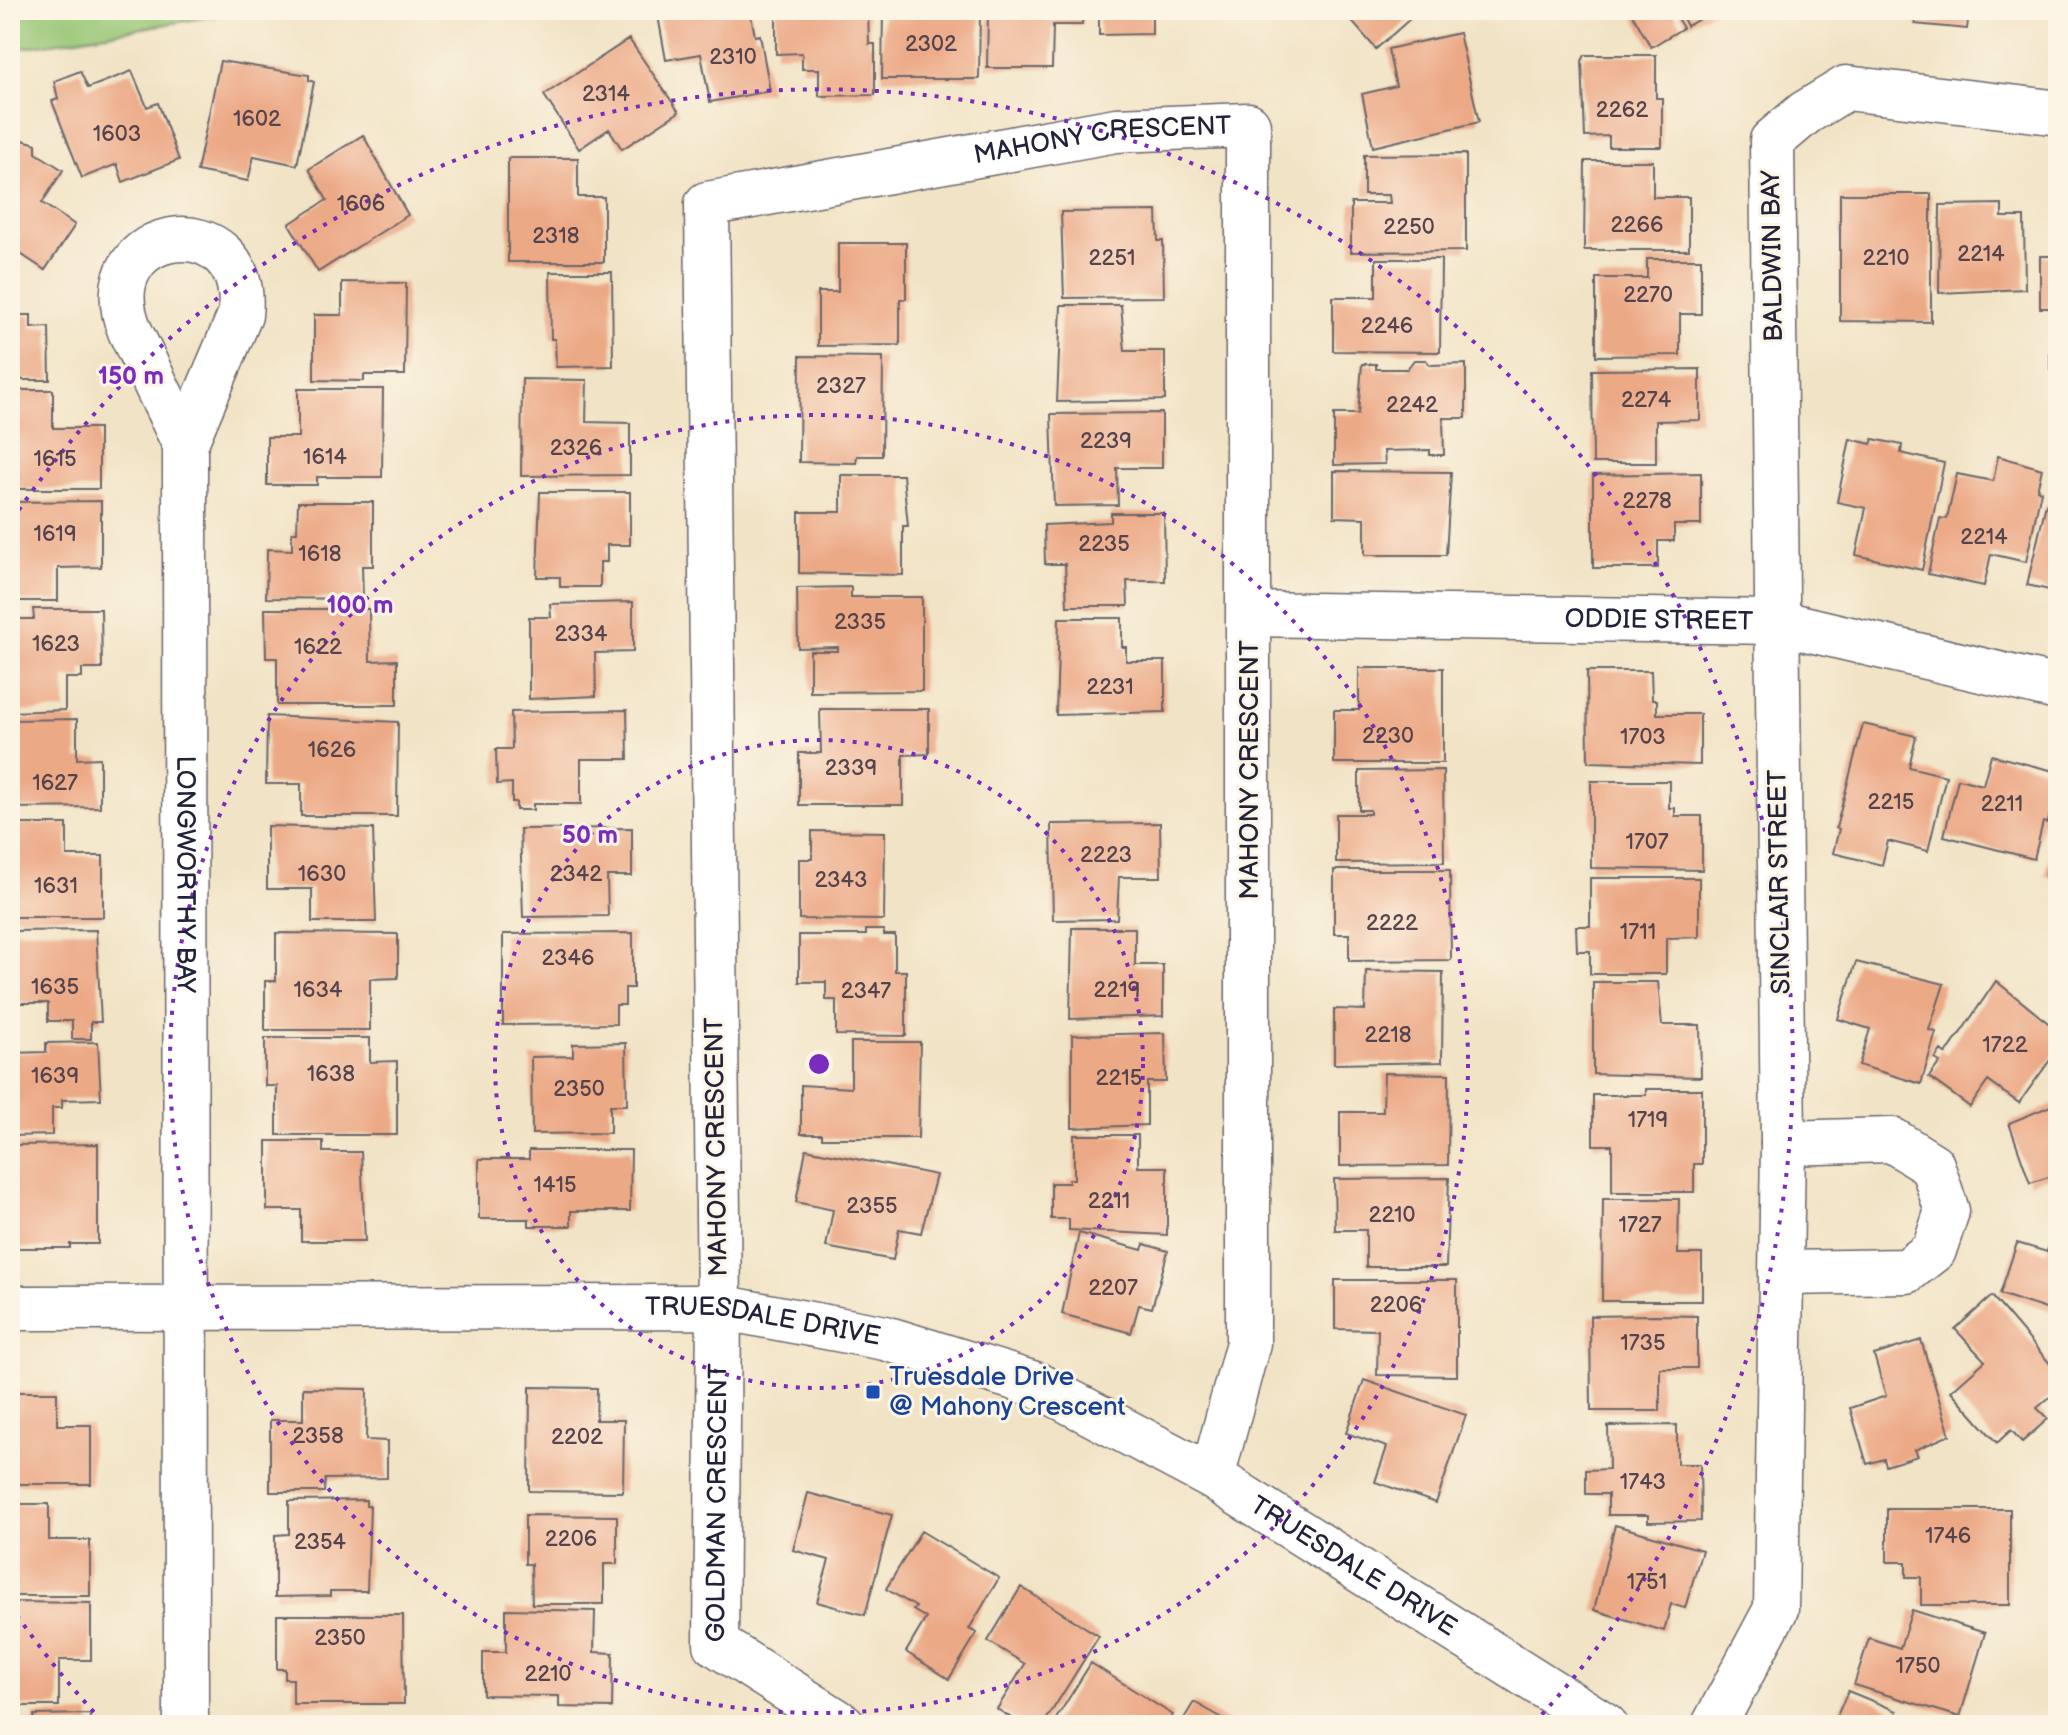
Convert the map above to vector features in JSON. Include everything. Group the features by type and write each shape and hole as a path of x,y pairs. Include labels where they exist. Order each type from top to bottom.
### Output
{"street":[{"name":"BALDWIN BAY","path":"1777,622 1772,141 1805,113 1846,88 2056,115"},
{"name":"MAHONY CRESCENT","path":"719,1307 707,204 1116,130 1248,125 1251,614 1248,1343 1212,1477"},
{"name":"LONGWORTHY BAY","path":"184,1308 185,445"},
{"name":"ODDIE STREET","path":"1251,614 1777,622 2058,688"},
{"name":"SINCLAIR STREET","path":"1714,1725 1776,1609 1783,1273 1777,622"},
{"path":"1783,1143 1892,1140 1932,1165 1947,1211 1934,1250 1907,1271 1783,1273"},
{"name":"TRUESDALE DRIVE","path":"10,1308 719,1307 885,1338 1038,1385 1212,1477 1605,1725"},
{"name":"GOLDMAN CRESCENT","path":"719,1307 716,1644 843,1725"},
{"path":"184,1308 186,1725"}],"green space":[{"path":"10,10 252,10 10,50"}],"building":[{"path":"657,10 750,10 755,36 760,35 770,91 710,102 701,54 666,60"},
{"path":"776,10 868,10 869,44 875,44 875,95 819,96 819,69 802,69 802,53 776,54"},
{"path":"883,10 980,10 979,79 882,79"},
{"path":"988,10 1083,10 1082,25 1053,25 1052,68 987,68"},
{"path":"1099,10 1152,10 1152,34 1099,35"},
{"path":"1342,10 1420,10 1376,49"},
{"path":"1630,10 1672,10 1683,28 1651,47"},
{"path":"1679,10 1715,10 1687,26"},
{"path":"1917,10 1978,10 1978,14 1969,13 1967,29 1915,24"},
{"path":"1459,33 1479,122 1373,147 1362,94 1396,86 1388,49"},
{"path":"629,39 679,112 622,149 609,129 579,149 544,95"},
{"path":"1585,55 1656,55 1656,98 1662,98 1662,147 1609,147 1609,136 1585,137 1582,61"},
{"path":"220,61 309,75 309,80 314,82 297,165 254,156 248,181 197,171"},
{"path":"80,71 88,88 132,71 147,107 158,103 179,160 123,182 117,164 82,178 52,101 58,99 54,81"},
{"path":"363,135 408,215 318,272 289,224 327,200 309,169"},
{"path":"10,136 36,144 36,153 63,170 42,203 75,225 45,270 10,247"},
{"path":"1466,154 1466,251 1351,252 1351,203 1390,203 1389,195 1364,195 1364,155"},
{"path":"508,158 578,158 578,197 604,197 604,262 508,262"},
{"path":"1585,161 1653,161 1653,197 1689,197 1689,250 1584,250"},
{"path":"1840,194 1931,194 1931,322 1840,321"},
{"path":"2002,204 2002,217 2024,217 2025,289 1939,293 1940,205"},
{"path":"1157,211 1158,241 1163,241 1164,297 1064,298 1061,212"},
{"path":"838,243 906,243 906,299 900,299 900,345 818,346 818,292 838,292"},
{"path":"2040,256 2058,256 2058,369 2050,369 2050,308 2040,308"},
{"path":"1376,259 1441,259 1440,352 1333,351 1333,297 1376,297"},
{"path":"1647,259 1701,259 1701,314 1680,314 1680,355 1596,356 1596,278 1647,278"},
{"path":"550,272 612,272 613,366 556,367 555,339 551,339"},
{"path":"342,282 406,283 405,375 364,375 364,381 314,380 314,315 342,315"},
{"path":"10,290 18,290 18,315 31,315 31,328 49,327 50,380 10,380"},
{"path":"1061,305 1121,305 1125,351 1165,351 1165,400 1057,402"},
{"path":"800,356 883,357 882,456 857,456 856,463 799,462"},
{"path":"1414,360 1426,360 1430,365 1466,364 1466,418 1443,418 1444,455 1430,455 1430,450 1384,451 1385,464 1334,465 1334,414 1358,414 1362,364 1376,364 1376,369 1407,369"},
{"path":"1700,369 1700,420 1656,421 1656,463 1593,463 1592,370"},
{"path":"522,379 587,380 586,422 630,423 630,475 521,476"},
{"path":"298,389 383,389 382,477 317,477 317,485 267,485 267,437 298,437"},
{"path":"10,390 53,390 53,428 99,428 99,489 10,489"},
{"path":"1162,413 1162,468 1117,468 1118,505 1054,506 1051,414"},
{"path":"1850,439 1871,444 1873,439 1902,445 1901,453 1944,463 1922,570 1856,555 1866,508 1837,502"},
{"path":"1998,456 2042,469 2037,490 2041,491 2026,562 1991,554 1984,586 1928,574 1940,518 1947,519 1957,474 1993,481"},
{"path":"1334,471 1451,472 1446,555 1365,555 1365,518 1334,517"},
{"path":"1701,473 1701,525 1674,525 1674,541 1658,541 1658,568 1593,568 1593,475"},
{"path":"841,475 903,475 908,526 903,526 903,575 799,573 799,512 841,512"},
{"path":"540,492 630,492 630,545 607,545 607,562 600,562 600,587 560,587 560,577 537,577"},
{"path":"101,501 101,567 58,568 58,601 10,601 10,502"},
{"path":"298,502 373,502 373,566 362,566 363,599 266,598 267,549 292,550 292,532 297,532"},
{"path":"2046,504 2058,506 2058,592 2027,585"},
{"path":"1111,513 1164,513 1165,581 1127,581 1128,606 1067,606 1065,564 1045,564 1044,525 1111,522"},
{"path":"851,587 851,597 922,597 922,691 810,692 810,651 838,651 838,647 798,648 797,588"},
{"path":"633,602 633,652 595,653 596,696 529,699 529,617 551,617 550,604"},
{"path":"33,609 101,609 102,669 82,669 82,678 65,678 65,710 10,712 10,619 34,619"},
{"path":"265,609 369,609 370,661 397,660 397,705 277,705 277,658 266,658"},
{"path":"1059,618 1122,618 1122,647 1126,647 1126,661 1165,661 1165,712 1056,715"},
{"path":"1359,668 1443,668 1443,763 1334,763 1334,710 1359,710"},
{"path":"1587,671 1651,671 1652,700 1657,700 1657,714 1700,714 1700,765 1588,762"},
{"path":"820,709 929,709 929,754 903,755 903,805 799,805 799,753 821,753"},
{"path":"627,710 628,759 581,759 581,804 533,804 533,810 516,810 516,802 512,802 512,783 497,784 496,749 512,749 511,712"},
{"path":"267,716 398,722 397,816 301,816 301,784 266,784"},
{"path":"77,719 77,759 100,758 100,807 10,808 10,720"},
{"path":"1863,724 1916,736 1909,767 1946,776 1928,851 1888,841 1882,865 1833,853 1839,829 1836,828"},
{"path":"1991,755 2058,772 2048,823 2043,822 2034,859 1944,836 1958,779 1983,785"},
{"path":"1443,770 1444,862 1336,863 1336,814 1370,814 1370,810 1359,810 1359,771"},
{"path":"1591,781 1669,781 1669,808 1675,808 1675,816 1702,816 1702,870 1591,868"},
{"path":"1160,823 1161,877 1119,877 1117,919 1053,920 1051,824"},
{"path":"10,824 67,824 67,856 103,856 103,917 10,917"},
{"path":"267,826 373,829 376,922 312,922 312,889 267,889"},
{"path":"2058,827 2058,879 2045,876"},
{"path":"632,828 632,876 607,876 608,916 523,917 520,829"},
{"path":"812,831 885,832 884,920 799,919 799,859 812,859"},
{"path":"1334,870 1450,870 1451,960 1349,961 1349,934 1334,934"},
{"path":"1590,878 1699,878 1699,937 1666,938 1666,974 1590,974 1590,951 1577,951 1576,926 1590,926"},
{"path":"1072,928 1135,928 1135,965 1163,965 1163,1016 1070,1019"},
{"path":"96,930 101,1022 91,1022 91,1039 72,1039 72,1021 48,1021 48,1003 10,1003 10,931"},
{"path":"866,930 884,930 884,935 895,935 895,971 906,971 906,1036 836,1035 836,1000 826,1000 826,982 799,982 799,935 866,935"},
{"path":"276,933 398,934 398,978 370,979 370,1030 265,1030 265,981 276,981"},
{"path":"633,933 633,988 625,988 625,1005 616,1005 616,1024 503,1025 503,934"},
{"path":"1856,962 1944,984 1929,1030 1936,1032 1921,1084 1859,1065 1870,1029 1838,1019"},
{"path":"1366,971 1443,972 1442,1062 1334,1064 1334,1009 1365,1010"},
{"path":"1996,981 2058,1031 2058,1049 2019,1103 1988,1081 1970,1107 1929,1077 1940,1062 1935,1059 1941,1050 1946,1054"},
{"path":"1593,982 1658,982 1662,1025 1700,1025 1701,1077 1593,1074"},
{"path":"1165,1033 1166,1082 1147,1082 1147,1125 1072,1128 1072,1035"},
{"path":"265,1038 370,1038 370,1062 397,1061 397,1135 277,1135 277,1086 265,1086"},
{"path":"98,1042 101,1099 62,1100 62,1108 52,1108 52,1135 10,1136 10,1053 46,1052 46,1043"},
{"path":"851,1042 920,1042 918,1138 822,1138 822,1134 801,1134 801,1085 851,1088"},
{"path":"626,1043 627,1105 610,1105 610,1133 532,1134 531,1057 573,1056 573,1044"},
{"path":"1384,1073 1449,1074 1448,1165 1340,1166 1340,1112 1383,1112"},
{"path":"1646,1089 1702,1089 1702,1164 1694,1164 1694,1192 1612,1192 1612,1145 1593,1145 1593,1095 1646,1095"},
{"path":"2058,1103 2058,1174 2030,1183 2009,1123"},
{"path":"1074,1135 1138,1135 1138,1167 1167,1167 1167,1235 1069,1230 1069,1219 1051,1219 1051,1183 1069,1183 1069,1179 1074,1179"},
{"path":"267,1141 323,1141 323,1152 361,1152 365,1241 301,1241 301,1210 267,1210"},
{"path":"98,1144 98,1244 70,1244 70,1248 10,1248 12,1145"},
{"path":"806,1149 936,1175 921,1233 899,1229 893,1260 826,1247 833,1210 796,1202"},
{"path":"529,1150 631,1150 630,1211 571,1211 571,1226 529,1226 529,1219 479,1219 479,1159 529,1159"},
{"path":"1449,1178 1446,1267 1366,1267 1366,1230 1335,1230 1334,1179"},
{"path":"1603,1199 1679,1199 1678,1254 1702,1254 1702,1301 1602,1301"},
{"path":"1079,1233 1142,1250 1144,1244 1168,1251 1152,1308 1139,1305 1131,1333 1062,1314"},
{"path":"2017,1243 2047,1252 2049,1244 2058,1247 2058,1313 2000,1294"},
{"path":"1335,1280 1457,1280 1457,1376 1377,1375 1378,1330 1335,1329"},
{"path":"1992,1296 2058,1373 2058,1390 2037,1408 2048,1419 2022,1442 2011,1430 1997,1443 1951,1391 1985,1361 1955,1329"},
{"path":"1590,1316 1697,1316 1697,1368 1660,1368 1660,1411 1591,1411"},
{"path":"1921,1340 1950,1435 1915,1450 1918,1456 1886,1466 1884,1459 1867,1464 1850,1408 1886,1396 1874,1355"},
{"path":"1364,1380 1466,1415 1436,1503 1375,1482 1387,1447 1346,1433"},
{"path":"530,1387 597,1388 596,1420 624,1420 623,1492 529,1491"},
{"path":"303,1388 367,1389 366,1440 387,1441 387,1478 325,1479 324,1492 270,1492 270,1420 303,1420"},
{"path":"10,1392 57,1392 57,1425 91,1425 91,1484 10,1484"},
{"path":"1677,1425 1677,1464 1700,1464 1701,1521 1648,1522 1648,1515 1608,1515 1608,1494 1586,1494 1586,1470 1609,1469 1608,1426"},
{"path":"808,1493 892,1515 865,1615 817,1602 829,1560 793,1550"},
{"path":"366,1500 366,1506 370,1506 367,1591 330,1591 330,1596 275,1597 275,1535 289,1534 289,1501"},
{"path":"10,1504 49,1504 49,1540 90,1540 90,1596 10,1596"},
{"path":"1887,1509 2010,1509 2010,1605 1921,1605 1921,1577 1906,1577 1906,1562 1887,1562"},
{"path":"525,1515 617,1516 617,1564 604,1564 604,1604 532,1604 531,1564 525,1564"},
{"path":"1615,1525 1702,1550 1685,1608 1671,1604 1664,1631 1594,1610"},
{"path":"921,1531 999,1578 969,1629 977,1633 949,1679 906,1652 926,1618 913,1610 916,1607 886,1589"},
{"path":"1021,1587 1099,1636 1043,1725 1023,1725 997,1709 1025,1664 988,1641"},
{"path":"10,1602 91,1603 91,1660 59,1660 59,1706 10,1706"},
{"path":"506,1609 595,1611 594,1652 613,1653 612,1708 559,1707 559,1696 483,1695 483,1652 506,1652"},
{"path":"1912,1610 1985,1633 1960,1717 1854,1685 1869,1638 1900,1648"},
{"path":"277,1615 403,1615 404,1704 293,1704 293,1679 285,1679 285,1669 277,1669"},
{"path":"1091,1663 1173,1715 1167,1725 1054,1722"},
{"path":"1848,1691 1897,1711 1894,1719 1907,1725 1833,1725"},
{"path":"1194,1702 1226,1720 1234,1725 1180,1725"},
{"path":"90,1714 90,1725 10,1725 10,1722 34,1722 34,1715"}],"place":[{"name":"Truesdale Drive @ Mahony Crescent","path":"873,1392"}]}
